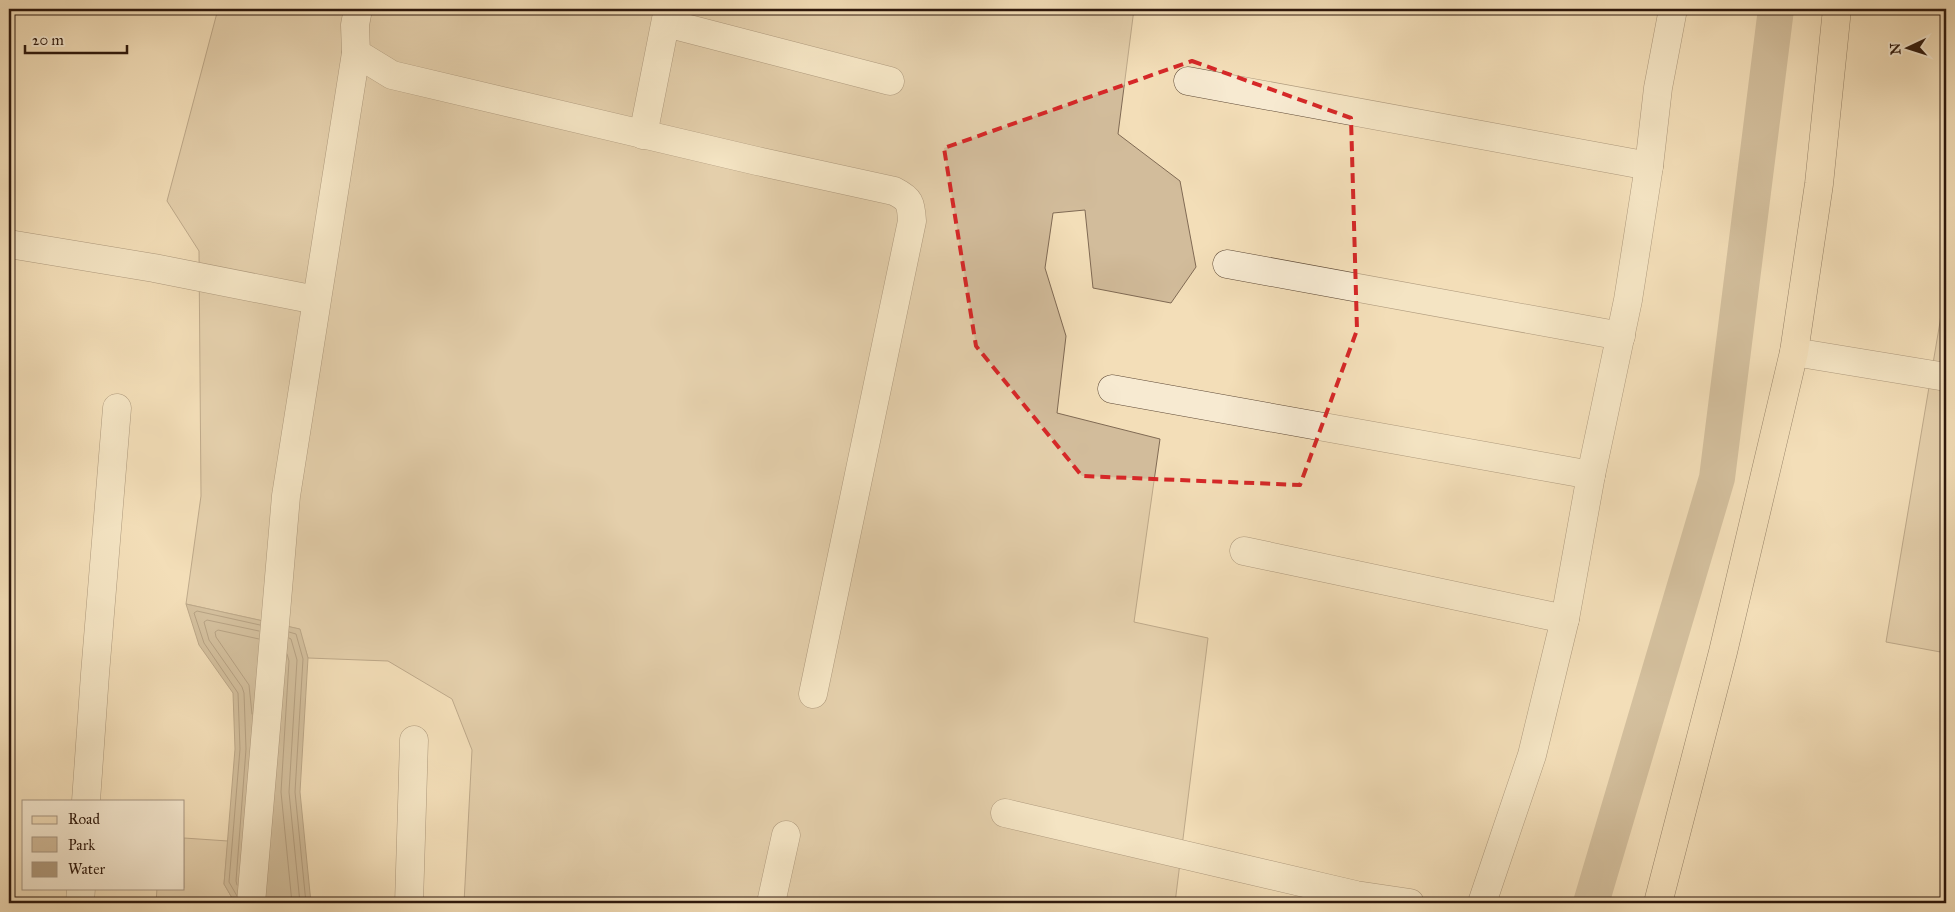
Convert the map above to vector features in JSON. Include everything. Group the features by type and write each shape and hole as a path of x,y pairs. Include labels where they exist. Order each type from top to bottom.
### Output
{"main road":[{"path":"1658,903 1723,652 1794,352 1819,184 1837,9"}],"street":[{"path":"251,903 286,496 356,53 355,25 358,9"},
{"path":"1482,903 1532,755 1565,619 1591,475 1621,336 1649,166 1658,88 1673,9"},
{"path":"644,134 667,16 890,81"},
{"path":"356,53 392,75 894,191 906,197 911,208 912,221 813,694"},
{"path":"1188,81 1649,166"},
{"path":"9,244 154,268 316,300"},
{"path":"1227,264 1621,336"},
{"path":"1794,352 1946,378"},
{"path":"1112,389 1591,475"},
{"path":"86,800 117,408"},
{"path":"1244,551 1565,619"},
{"path":"409,903 414,740"},
{"path":"1005,813 1356,895 1410,903"},
{"path":"771,903 786,835"},
{"path":"80,890 80,903"}],"highlighted area":[{"path":"1192,61 1351,118 1357,330 1300,485 1082,476 976,346 944,148"}],"green space":[{"path":"218,9 1134,9 1118,134 1180,181 1196,267 1171,303 1093,288 1085,210 1053,213 1045,268 1066,336 1057,413 1160,439 1134,622 1208,638 1175,903 464,903 472,750 452,699 388,661 308,658 299,629 186,604 201,496 199,251 167,201"},
{"path":"1946,272 1946,653 1886,642 1940,322"},
{"path":"185,838 228,841 224,884 235,903 156,903 157,890 185,890"}],"water":[{"path":"186,604 300,629 308,658 300,792 311,903 235,903 224,884 235,749 233,693 199,645"}],"waterway":[{"path":"1591,903 1717,478 1776,9"}]}
